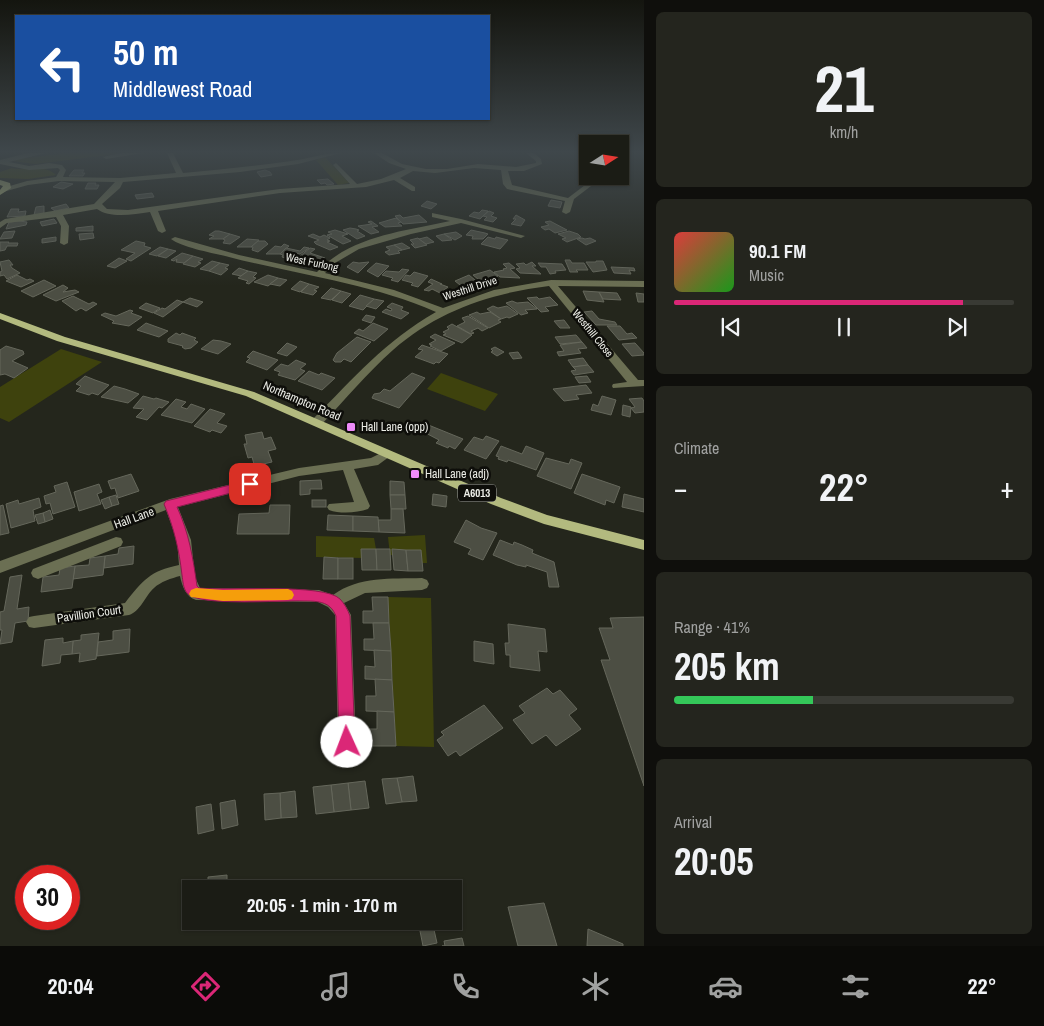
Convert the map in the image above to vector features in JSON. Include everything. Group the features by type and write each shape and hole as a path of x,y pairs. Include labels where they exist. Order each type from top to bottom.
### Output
{"main road":[{"name":"Northampton Road","path":"0,316 33,330 250,394 472,491 544,519 644,545"}],"street":[{"path":"98,206 102,197"},
{"path":"0,226 5,221 58,214 98,206 105,211 113,212 153,209 235,197"},
{"path":"556,197 569,200"},
{"path":"566,212 571,197"},
{"path":"153,209 162,231"},
{"path":"58,214 66,226 64,243"},
{"path":"435,215 521,236"},
{"path":"319,275 332,261 356,247 410,232 461,221"},
{"name":"West Furlong","path":"175,240 249,260 389,291 414,298 442,311"},
{"name":"Westhill Drive","path":"317,422 400,339 415,327 442,311 466,300 518,287 551,283 587,281 644,284"},
{"name":"Westhill Close","path":"551,283 639,383"},
{"name":"Westhill Close","path":"616,386 639,383"},
{"name":"Hall Lane","path":"0,567 170,504 299,472 374,462 388,454"},
{"path":"334,507 363,506 347,465"},
{"path":"170,504 185,545 190,588 196,594 223,596 319,596 335,602 343,616 347,742"},
{"path":"78,538 85,555"},
{"path":"38,573 116,542"},
{"name":"Pavillion Court","path":"34,622 129,609 149,582 168,573 187,569"},
{"path":"335,602 345,592 366,585 422,584"}],"green space":[{"path":"61,349 102,362 9,422 0,418 0,387"},
{"path":"441,373 498,394 485,411 427,389"},
{"path":"425,535 427,563 422,563 420,550 392,550 392,555 390,555 388,537"},
{"path":"316,536 374,538 376,549 362,558 316,557"},
{"path":"388,597 431,598 434,747 396,746"}],"building":[{"path":"551,200 562,202 560,208 548,206"},
{"path":"427,201 437,204 431,209 421,206"},
{"path":"66,204 69,208 55,211 51,208"},
{"path":"44,206 44,214 34,215 36,207"},
{"path":"11,209 19,209 18,212 26,211 25,216 7,217"},
{"path":"482,210 488,211 480,219 469,216 474,212 479,213"},
{"path":"489,211 494,213 491,216 497,218 493,222 484,220 487,217 483,216"},
{"path":"400,215 403,218 419,215 427,222 403,224 395,216"},
{"path":"516,215 525,220 521,226 511,224 516,219 513,219"},
{"path":"396,218 401,222 398,223 402,226 385,227 379,223"},
{"path":"54,219 57,223 42,226 40,222"},
{"path":"371,221 378,226 372,227 379,232 371,234 358,226 372,224 368,222"},
{"path":"550,221 567,230 555,233 541,227 549,225 545,222"},
{"path":"9,222 27,222 26,225 6,229"},
{"path":"93,226 93,231 76,231 76,228"},
{"path":"350,228 359,230 357,231 365,236 357,239 343,230"},
{"path":"335,230 348,234 342,236 351,241 343,244 327,235 332,234 328,232"},
{"path":"471,230 488,234 483,239 472,239 473,236 466,235"},
{"path":"15,231 12,238 0,239 4,232"},
{"path":"215,231 230,234 223,239 209,239 214,236 209,235"},
{"path":"569,231 581,237 567,242 562,239 566,238 558,234"},
{"path":"456,232 462,236 455,240 444,234"},
{"path":"93,233 94,238 80,240 79,234"},
{"path":"230,234 240,237 230,244 223,243 225,240 223,239"},
{"path":"313,234 320,237 324,235 330,238 327,240 330,241 327,242 338,247 330,250 316,244 314,242 319,240 308,236"},
{"path":"444,234 452,240 442,241 436,236"},
{"path":"56,237 56,241 42,243 42,239"},
{"path":"427,237 434,242 426,244 419,239"},
{"path":"488,237 508,240 500,249 481,244"},
{"path":"418,238 427,245 415,248 410,240"},
{"path":"590,238 596,241 586,245 577,239"},
{"path":"247,239 259,240 251,247 237,247"},
{"path":"136,241 145,243 144,246 151,248 131,261 126,259 135,253 121,250"},
{"path":"258,241 265,241 268,244 258,252 252,250 253,247 251,247"},
{"path":"0,242 18,243 17,246 7,246 5,250 0,251"},
{"path":"402,243 410,248 402,250 394,245"},
{"path":"284,244 289,246 280,254 266,254 275,246 281,247"},
{"path":"394,245 402,250 398,251 400,253 389,255 385,252 390,250 386,247"},
{"path":"160,247 168,249 157,256 149,254"},
{"path":"304,247 309,248 300,254 295,253 289,259 282,257 283,255 280,254 286,248 300,251"},
{"path":"310,248 315,249 310,253 325,258 319,263 295,260"},
{"path":"168,249 176,251 166,258 158,256"},
{"path":"182,253 193,256 184,263 176,262 177,259 171,260"},
{"path":"193,256 203,259 198,262 201,263 195,267 183,264"},
{"path":"119,258 127,261 115,268 107,266"},
{"path":"9,260 13,265 10,265 12,268 20,273 7,279 4,275 0,276 2,271 0,262"},
{"path":"565,260 570,260 572,263 584,263 588,270 570,272"},
{"path":"212,261 220,263 209,271 200,269"},
{"path":"603,261 607,270 593,272 586,262"},
{"path":"353,262 369,262 358,273 347,267"},
{"path":"532,262 536,266 532,266 541,274 520,273 516,269 520,268 516,264 524,263 526,265"},
{"path":"220,263 229,265 225,268 228,269 221,275 209,271"},
{"path":"376,263 389,266 378,277 367,271"},
{"path":"509,263 515,268 510,269 520,278 500,277 494,272 504,270 507,268 503,264"},
{"path":"538,263 562,264 566,270 555,271 556,273 550,274 546,267 541,267"},
{"path":"611,267 634,268 635,271 629,270 631,274 614,273"},
{"path":"239,268 248,271 241,276 232,274"},
{"path":"402,269 409,270 398,282 391,280 393,278 382,275 386,271 399,272"},
{"path":"490,270 498,276 495,277 499,280 479,280 473,275"},
{"path":"248,271 257,273 253,277 256,278 249,284 246,283 248,281 238,278"},
{"path":"414,272 428,276 418,287 411,285 413,283 402,280 406,275 410,276"},
{"path":"17,275 34,281 21,287 6,281"},
{"path":"268,275 278,278 268,286 254,282"},
{"path":"469,275 481,285 460,285 455,281"},
{"path":"278,278 287,280 280,286 270,284"},
{"path":"431,279 448,287 440,293 432,289 429,291 424,290 433,284 428,282"},
{"path":"44,280 56,286 33,297 21,291"},
{"path":"300,281 309,284 300,292 291,289"},
{"path":"309,284 319,287 314,290 317,291 313,295 301,292"},
{"path":"63,285 68,288 63,292 75,290 79,292 56,301 43,295"},
{"path":"331,288 341,291 331,300 321,298"},
{"path":"341,291 351,294 342,303 332,300"},
{"path":"583,291 599,292 604,302 587,300"},
{"path":"599,292 617,293 621,300 603,299"},
{"path":"636,293 644,294 644,302 638,302"},
{"path":"360,295 374,299 363,310 349,306"},
{"path":"73,296 89,304 93,302 97,304 86,311 81,308 76,311 62,301"},
{"path":"537,297 539,299 550,297 558,305 545,307 549,311 541,312 527,298"},
{"path":"190,298 203,302 197,307 183,302"},
{"path":"374,299 384,301 376,309 366,306"},
{"path":"177,300 183,302 163,317 154,313 162,308 165,309"},
{"path":"512,301 517,303 528,302 537,309 525,310 528,313 521,315 506,303"},
{"path":"146,303 160,308 153,313 139,308"},
{"path":"392,303 403,307 401,310 409,313 401,319 382,312 386,309 391,311 392,309 387,307"},
{"path":"493,306 498,308 507,306 518,314 501,319 487,309"},
{"path":"130,310 133,311 131,313 142,317 129,326 112,323 114,321 101,315 105,313 116,316"},
{"path":"592,311 599,319 615,322 617,325 596,325 584,312"},
{"path":"477,312 480,314 490,312 501,319 498,320 501,322 489,328 469,315"},
{"path":"366,315 375,317 371,323 362,320"},
{"path":"468,316 488,328 482,331 478,328 471,331 474,333 471,334 457,326 465,322 462,318"},
{"path":"564,320 570,328 560,328 554,321"},
{"path":"146,323 168,331 159,337 137,330"},
{"path":"373,323 388,329 374,341 354,333 359,329 363,331"},
{"path":"452,324 472,335 462,343 443,335 446,334 443,332 449,329 447,327"},
{"path":"607,326 620,326 627,334 632,333 637,338 619,340"},
{"path":"176,333 196,338 194,340 198,342 191,348 185,349 183,346 168,342 168,339"},
{"path":"435,334 455,343 441,351 429,344 436,340 430,337"},
{"path":"576,335 582,342 560,344 555,337"},
{"path":"357,337 371,342 351,362 344,359 341,362 335,362 333,360 337,353"},
{"path":"213,340 231,344 218,354 201,349"},
{"path":"582,342 587,348 578,349 581,353 559,356 557,352 564,351 560,345"},
{"path":"287,343 297,347 287,356 277,353"},
{"path":"635,343 644,355 632,356 622,344"},
{"path":"422,345 448,354 439,363 436,362 434,364 415,357 423,350 418,349"},
{"path":"6,346 23,351 24,354 12,361 28,368 14,378 5,374 0,375 0,350"},
{"path":"495,347 504,352 497,356 491,352 493,351 491,349"},
{"path":"253,351 278,360 267,370 246,362 250,358 247,357"},
{"path":"518,352 522,358 513,359 509,353"},
{"path":"583,358 588,365 573,367 568,360"},
{"path":"296,360 306,364 300,369 305,371 295,380 278,375 280,372 274,370 281,364 288,366"},
{"path":"588,365 594,372 574,375 571,371 576,370 573,367"},
{"path":"309,371 335,378 322,390 298,381"},
{"path":"412,373 425,378 399,408 372,398 374,394 380,393 384,389 390,391"},
{"path":"85,376 109,385 98,395 92,393 89,395 76,391 81,386 76,384"},
{"path":"587,376 591,382 579,383 575,377"},
{"path":"586,385 592,393 576,395 579,399 564,401 553,389"},
{"path":"114,386 139,394 128,403 101,397"},
{"path":"143,396 169,402 162,408 159,407 147,420 136,417 144,409 133,408"},
{"path":"602,396 616,400 611,415 591,410 593,404 598,406"},
{"path":"642,398 644,401 644,412 635,413 631,408 635,407 629,399"},
{"path":"176,399 186,402 181,407 187,409 191,404 205,409 192,423 161,415"},
{"path":"623,405 631,407 630,417 622,415"},
{"path":"210,409 225,414 217,423 227,426 221,433 212,430 210,432 194,426"},
{"path":"426,424 463,439 455,449 449,446 448,448 436,443 439,440 420,430"},
{"path":"262,432 264,439 271,437 276,449 268,451 272,462 259,465 254,464 252,457 248,458 244,444 247,444 245,435"},
{"path":"486,436 499,441 486,459 464,450 474,437 483,440"},
{"path":"501,446 522,454 526,446 544,453 536,470 508,460 507,462 498,459 499,457 496,456"},
{"path":"546,458 569,464 571,459 582,463 571,489 537,476"},
{"path":"131,474 139,491 118,498 115,488 111,489 108,481"},
{"path":"582,474 620,487 614,503 606,500 605,505 574,493"},
{"path":"321,480 322,489 310,489 310,494 300,495 300,481"},
{"path":"390,481 404,482 405,495 390,495"},
{"path":"67,482 75,507 53,514 50,503 46,504 44,496 56,492 54,486"},
{"path":"99,484 102,492 97,494 101,504 79,511 74,492"},
{"path":"433,494 447,496 446,507 432,505"},
{"path":"624,494 644,499 644,512 622,507"},
{"path":"116,495 119,504 112,506 109,497"},
{"path":"390,495 405,495 406,509 391,509"},
{"path":"109,497 112,506 105,509 101,500"},
{"path":"39,498 41,507 33,510 35,521 11,528 6,504 18,500 19,504"},
{"path":"312,500 326,500 326,507 312,507"},
{"path":"3,505 9,533 0,535 0,506"},
{"path":"270,505 290,505 289,534 237,534 239,514 269,513"},
{"path":"391,509 403,509 405,533 379,532 378,520 391,520"},
{"path":"50,510 53,519 45,522 43,513"},
{"path":"43,513 45,522 38,524 35,515"},
{"path":"328,515 353,516 353,531 327,530"},
{"path":"353,516 378,517 379,532 353,531"},
{"path":"466,520 481,528 497,533 483,560 468,554 471,549 454,542"},
{"path":"500,540 513,545 514,542 522,545 533,550 532,553 554,562 559,587 549,587 547,572 526,565 526,567 517,565 493,555"},
{"path":"134,546 133,564 104,568 105,556 118,554 119,548"},
{"path":"361,549 376,549 377,570 362,570"},
{"path":"376,549 390,549 391,570 377,570"},
{"path":"392,549 406,550 408,571 394,570"},
{"path":"406,550 421,550 423,571 408,571"},
{"path":"105,556 103,575 73,579 75,566 89,565 90,558"},
{"path":"324,557 338,558 338,579 323,579"},
{"path":"338,558 353,558 353,579 338,579"},
{"path":"75,566 72,588 41,592 43,577 59,575 60,568"},
{"path":"22,575 17,609 29,607 28,621 15,623 12,642 0,644 2,630 0,630 0,612 4,611 10,577"},
{"path":"372,597 388,597 389,623 363,623 363,611 373,611"},
{"path":"644,617 644,786 601,660 610,660 599,628 613,628 610,618"},
{"path":"373,623 389,623 391,651 364,650 364,639 374,639"},
{"path":"508,624 545,629 547,652 538,651 540,671 510,667 510,655 506,655 505,643 509,643"},
{"path":"130,629 129,652 97,656 98,642 113,640 113,631"},
{"path":"99,633 96,659 79,662 80,653 72,654 73,641 81,640 81,635"},
{"path":"63,638 63,643 73,641 72,654 61,655 60,663 42,666 45,640"},
{"path":"474,641 493,644 494,664 474,661"},
{"path":"374,650 391,651 392,680 365,679 365,666 375,667"},
{"path":"375,679 392,680 394,712 366,711 366,696 376,696"},
{"path":"547,688 553,694 560,690 577,709 569,715 581,729 556,746 546,735 532,744 513,720 525,713 519,706"},
{"path":"484,705 503,728 460,756 456,751 448,756 437,740 444,735 441,732"},
{"path":"377,711 394,712 396,746 367,746 367,729 377,729"},
{"path":"413,776 417,801 402,802 397,778"},
{"path":"397,778 402,802 386,804 382,779"},
{"path":"365,781 369,808 351,810 348,783"},
{"path":"348,783 351,810 334,812 331,785"},
{"path":"331,785 334,812 316,814 313,787"},
{"path":"295,791 297,817 281,818 280,793"},
{"path":"280,793 281,818 265,820 264,794"},
{"path":"235,800 238,825 222,829 220,803"},
{"path":"211,804 214,830 198,834 196,807"},
{"path":"227,875 227,880 208,880 208,877"},
{"path":"544,903 557,946 518,946 508,907"},
{"path":"588,929 623,944 623,946 587,946"},
{"path":"420,930 434,930 437,943 423,946"},
{"path":"462,938 464,946 445,946 444,941"}],"slow traffic":[{"path":"196,594 223,596 288,595"}],"place":[{"name":"Hall Lane (opp)","path":"351,427"},
{"name":"Hall Lane (adj)","path":"415,474"}],"route":[{"path":"250,484 170,504 185,545 190,588 196,594 223,596 319,596 335,602 343,616 347,742"}]}
